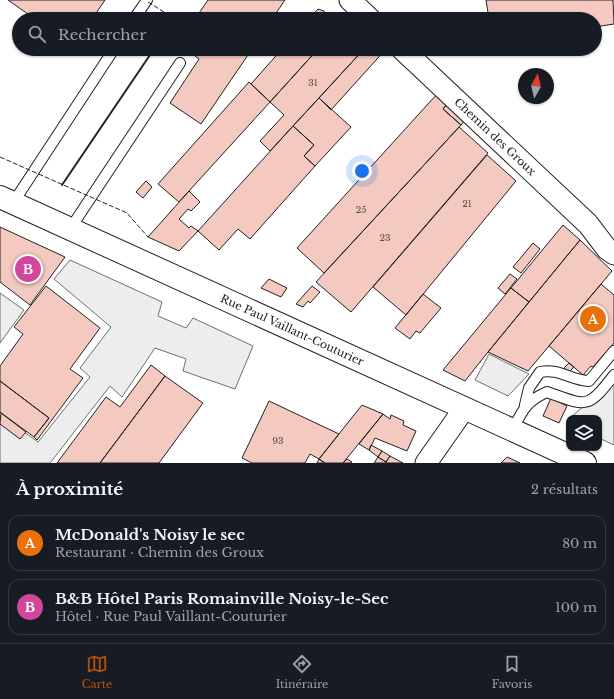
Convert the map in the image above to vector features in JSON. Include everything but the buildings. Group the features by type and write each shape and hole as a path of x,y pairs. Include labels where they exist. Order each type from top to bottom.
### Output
{"main road":[{"name":"Rue Paul Vaillant-Couturier","path":"6,200 584,463"}],"street":[{"path":"350,0 363,12"},
{"name":"Chemin des Groux","path":"409,56 588,224 607,248 614,254"},
{"name":"Chemin des Groux","path":"588,224 614,236"},
{"path":"426,463 464,409"}],"lane":[{"path":"139,12 147,0"},
{"path":"6,200 109,56"},
{"path":"70,229 180,63"},
{"path":"526,406 529,388 540,372 550,370 580,381 589,381 614,351"},
{"path":"512,431 526,406 535,397 547,392 574,401 588,402 597,396 614,375"}],"shaded area":[{"path":"70,260 162,302 158,316 186,328 193,318 253,346 235,389 183,371 186,359 155,348 122,397 110,386 50,463 0,463 0,415 38,442 90,377 80,368 111,327 54,279"},
{"path":"0,293 24,310 0,343"},
{"path":"489,354 529,374 508,396 475,380"},
{"path":"614,375 614,445 602,439 602,415 573,415"}],"fence":[{"path":"148,2 164,12"},
{"path":"0,157 127,213 148,237"}],"wall":[{"path":"62,185 149,56"}],"place":[{"name":"B&B Hôtel Paris Romainville Noisy-le-Sec","path":"28,269"},
{"name":"McDonald's Noisy le sec","path":"593,319"}]}
